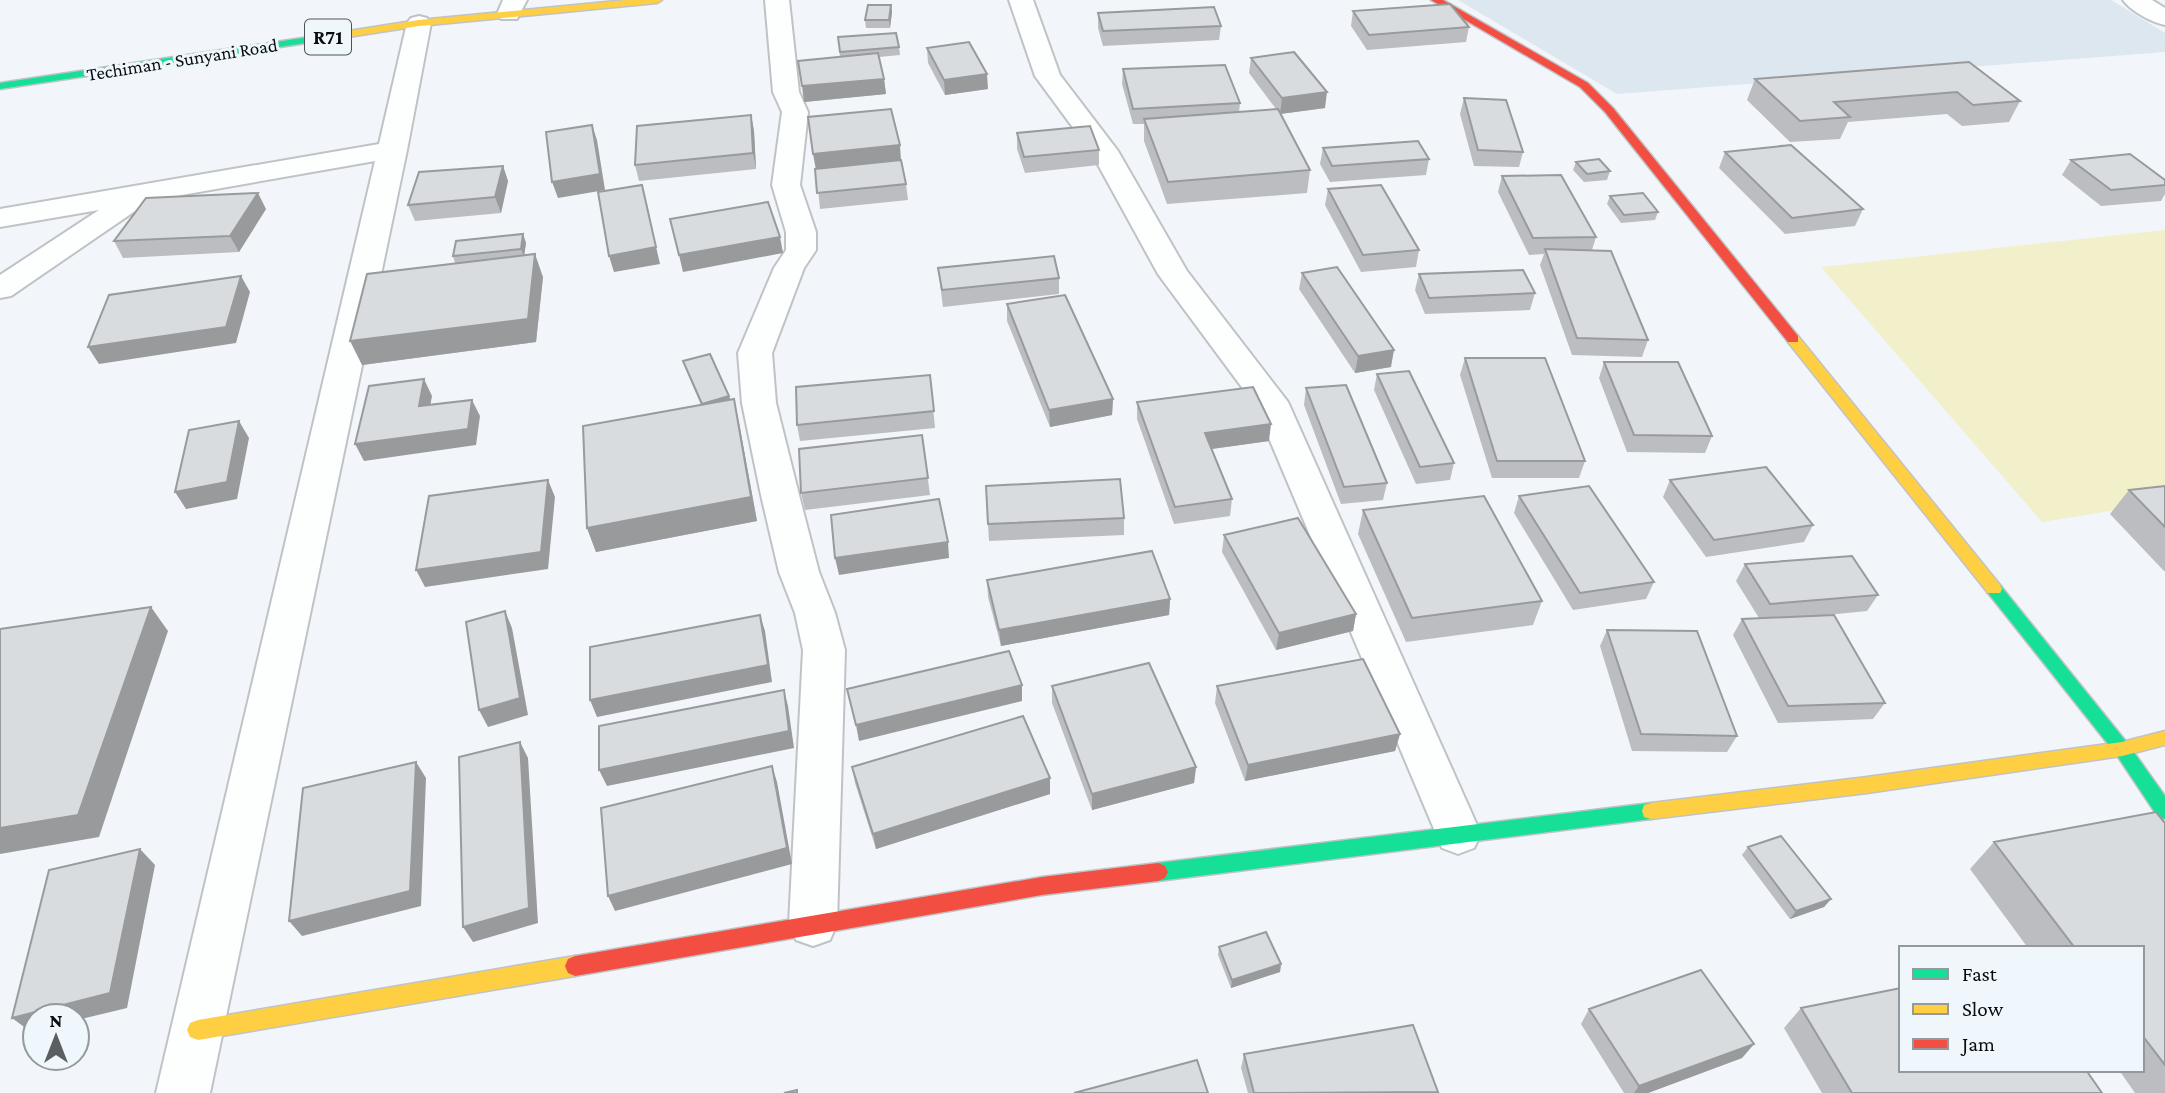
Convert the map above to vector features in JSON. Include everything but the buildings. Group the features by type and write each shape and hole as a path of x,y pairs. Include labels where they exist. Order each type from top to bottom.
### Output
{"street":[{"name":"Techiman - Sunyani Road","path":"0,86 512,7 657,0"},
{"path":"777,0 786,92 795,112 786,185 801,232 800,250 789,268 755,353 759,403 780,495 799,572 815,613 824,650 813,925"},
{"path":"1021,0 1048,76 1104,151 1173,274 1271,402 1458,834"},
{"path":"1436,0 1584,85 1609,110 2122,749 2165,811"},
{"path":"2135,0 2165,18"},
{"path":"183,1093 419,23"},
{"path":"0,218 393,150"},
{"path":"0,289 138,196"},
{"path":"198,1030 1042,886 1867,785 2122,749 2165,738"}],"shaded area":[{"path":"1458,0 2111,0 2165,33 2165,52 1617,94"},
{"path":"2165,230 2165,502 2042,522 1821,267"}],"traffic: fast":[{"path":"0,86 329,37"},
{"path":"1994,589 2122,749 2165,811"},
{"path":"1158,872 1651,811"}],"traffic: slow":[{"path":"329,37 419,23 657,0"},
{"path":"1793,339 1994,589"},
{"path":"1651,811 1867,785 2122,749 2165,738"},
{"path":"198,1030 575,966"}],"traffic: jam":[{"path":"1436,0 1584,85 1609,110 1793,339"},
{"path":"575,966 1042,886 1158,872"}]}
